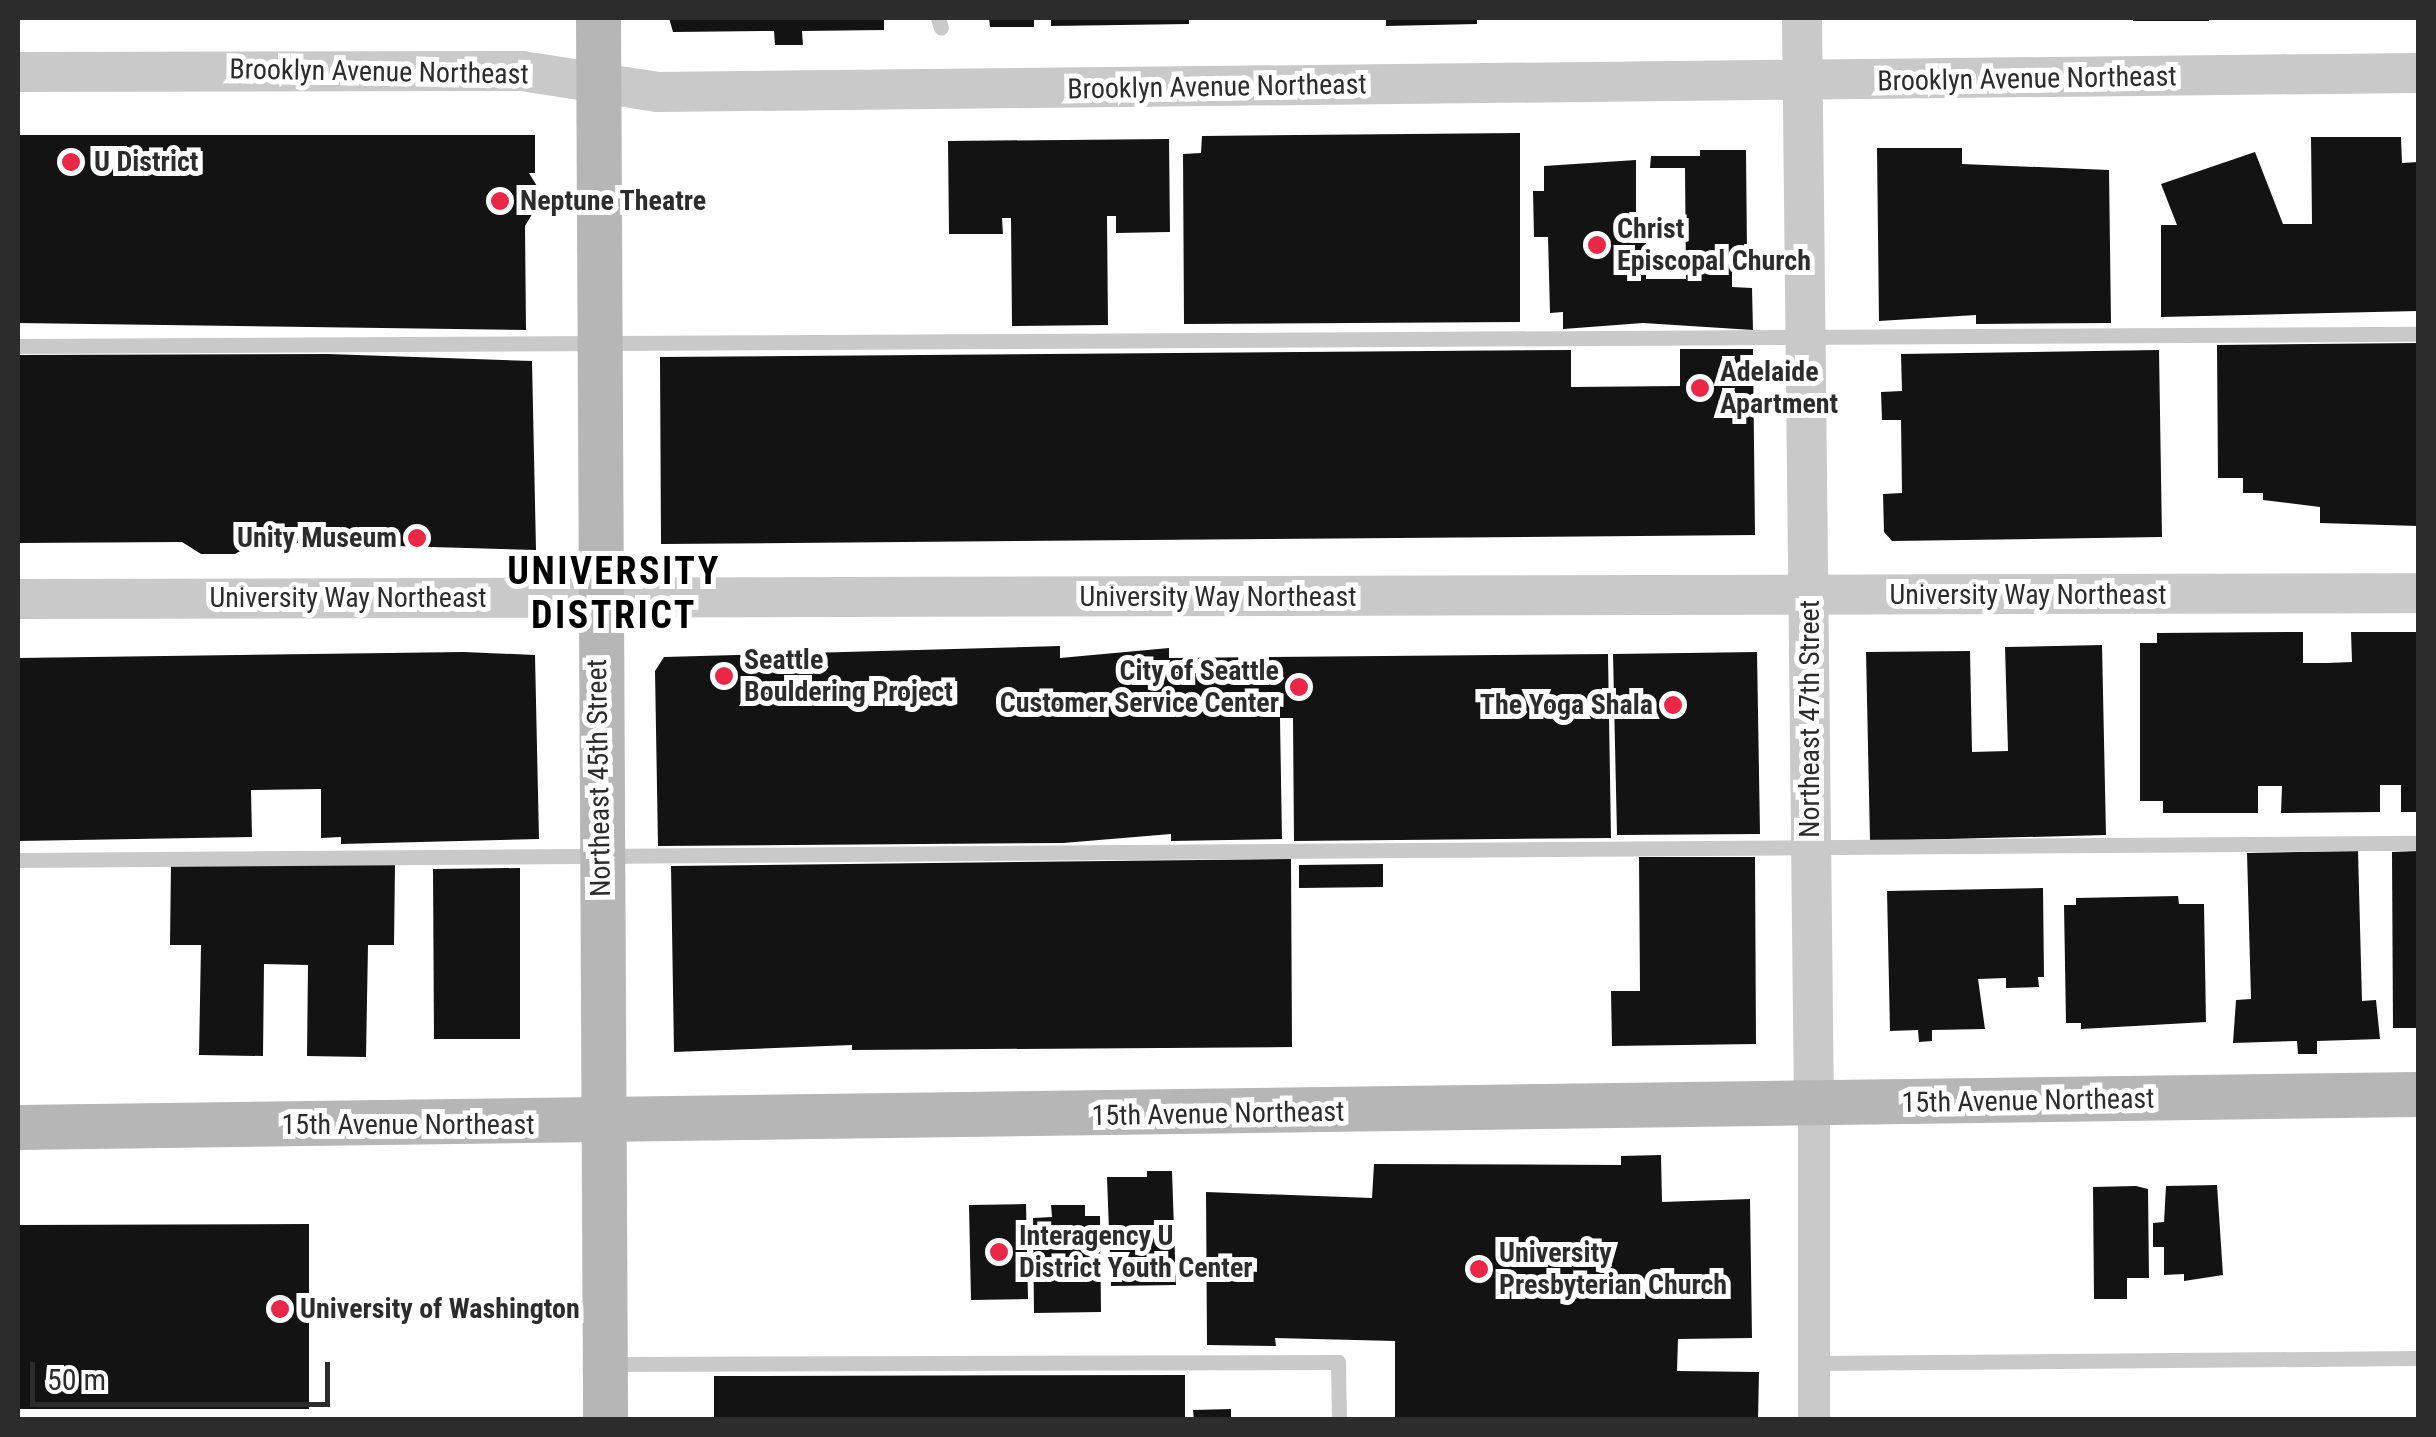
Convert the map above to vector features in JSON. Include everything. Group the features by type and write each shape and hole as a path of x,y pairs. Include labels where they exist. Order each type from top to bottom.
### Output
{"main road":[{"name":"Northeast 45th Street","path":"598,18 604,1420"},
{"name":"15th Avenue Northeast","path":"18,1127 603,1124 2418,1094"}],"street":[{"name":"Northeast 47th Street","path":"1802,18 1814,1420"},
{"name":"Brooklyn Avenue Northeast","path":"18,72 522,70 677,92 2418,72"},
{"name":"University Way Northeast","path":"18,599 2418,593"}],"lane":[{"path":"18,346 600,340 2418,334"},
{"path":"18,860 2418,842"},
{"path":"1814,1363 2418,1358"},
{"path":"604,1364 1338,1362 1339,1420"}],"building":[{"path":"669,18 884,18 884,30 802,31 803,45 775,45 774,31 673,32"},
{"path":"989,18 1034,18 1034,27 990,27"},
{"path":"1051,18 1189,18 1189,24 1051,26"},
{"path":"1386,18 1477,18 1477,24 1386,26"},
{"path":"2209,18 2209,21 2133,21"},
{"path":"1520,133 1520,322 1184,324 1183,154 1201,153 1202,136"},
{"path":"18,135 535,135 535,173 529,173 543,196 525,226 526,330 18,323"},
{"path":"2311,137 2401,137 2402,163 2418,162 2418,311 2161,317 2161,225 2177,225 2161,184 2255,152 2283,224 2312,224"},
{"path":"1169,139 1170,232 1116,233 1116,216 1107,216 1108,325 1012,326 1011,218 1002,218 1003,234 949,234 948,141"},
{"path":"1877,148 1962,148 1962,164 2109,170 2111,323 1976,324 1976,315 1879,321"},
{"name":"Christ Episcopal Church","path":"1700,150 1746,150 1747,254 1732,254 1732,287 1752,288 1753,330 1643,323 1563,329 1563,312 1550,313 1548,237 1534,237 1533,191 1544,191 1544,166 1636,160 1636,229 1646,229 1646,279 1686,279 1685,168 1650,168 1651,156 1700,156"},
{"path":"2418,343 2418,526 2320,523 2320,507 2263,500 2263,493 2243,493 2243,478 2218,478 2217,345"},
{"path":"1680,349 1753,349 1755,535 661,544 660,357 1571,350 1571,387 1680,386"},
{"path":"2159,350 2162,537 1892,541 1884,532 1883,494 1902,493 1901,420 1882,420 1881,392 1902,391 1901,354"},
{"path":"328,354 532,361 536,550 256,542 235,554 201,554 182,542 18,543 18,355"},
{"path":"2303,632 2303,663 2327,663 2352,662 2351,632 2418,632 2418,812 2401,812 2401,785 2380,785 2380,812 2281,813 2282,786 2258,786 2258,813 2163,813 2163,801 2140,801 2140,643 2157,643 2157,633"},
{"path":"2102,645 2106,835 1870,841 1866,652 1970,651 1972,752 2008,751 2005,647"},
{"path":"1060,646 1060,658 1169,648 1169,658 1608,654 1611,838 1294,841 1293,718 1280,718 1282,839 1171,841 1171,834 1063,843 658,846 655,671 664,657"},
{"path":"464,652 535,655 539,839 341,844 341,837 321,838 321,789 251,790 252,837 18,841 18,658"},
{"path":"1757,652 1760,834 1617,835 1613,654"},
{"path":"2358,851 2362,1001 2376,1000 2380,1039 2317,1041 2317,1054 2298,1054 2297,1041 2233,1043 2236,1000 2251,999 2247,853"},
{"path":"2418,851 2418,1028 2393,1028 2392,852"},
{"path":"1639,857 1755,857 1756,1044 1612,1046 1611,991 1640,991"},
{"path":"1291,859 1292,1047 852,1050 852,1045 674,1052 671,866"},
{"path":"171,862 395,865 394,945 368,945 366,1057 307,1056 308,965 264,964 263,1056 199,1055 201,945 170,945"},
{"path":"1383,864 1383,887 1299,888 1299,865"},
{"path":"520,868 520,1039 434,1039 433,869"},
{"path":"2043,888 2044,977 2038,977 2039,987 2006,988 2006,978 1978,979 1985,1029 1932,1030 1932,1041 1919,1042 1918,1030 1890,1031 1887,891"},
{"path":"2178,896 2179,904 2204,904 2206,1022 2081,1029 2081,1023 2066,1023 2064,905 2076,905 2076,898"},
{"name":"University Presbyterian Church","path":"1661,1155 1662,1202 1750,1199 1752,1338 1678,1339 1677,1371 1759,1372 1758,1420 1395,1420 1395,1341 1275,1338 1276,1346 1207,1345 1206,1192 1372,1198 1374,1164 1621,1165 1621,1156"},
{"path":"1147,1171 1172,1171 1176,1285 1111,1286 1107,1177 1147,1177"},
{"path":"2217,1185 2223,1275 2184,1281 2184,1274 2164,1275 2164,1247 2153,1247 2153,1223 2164,1222 2166,1186"},
{"path":"2093,1187 2148,1189 2149,1278 2127,1278 2127,1299 2094,1299"},
{"name":"Interagency U District Youth Center","path":"1026,1204 1028,1299 971,1300 969,1205"},
{"path":"1051,1205 1085,1205 1085,1216 1100,1216 1101,1312 1034,1313 1033,1218 1052,1217"},
{"path":"309,1224 309,1409 18,1409 18,1225"},
{"path":"1185,1375 1185,1420 714,1420 714,1376"},
{"path":"1231,1409 1231,1420 1194,1420 1193,1410"}],"place":[{"name":"U District","path":"71,162"},
{"name":"Neptune Theatre","path":"500,201"},
{"name":"Christ Episcopal Church","path":"1597,245"},
{"name":"Adelaide Apartment","path":"1700,388"},
{"name":"Unity Museum","path":"417,538"},
{"name":"Seattle Bouldering Project","path":"724,676"},
{"name":"City of Seattle Customer Service Center","path":"1299,687"},
{"name":"The Yoga Shala","path":"1673,705"},
{"name":"Interagency U District Youth Center","path":"999,1252"},
{"name":"University Presbyterian Church","path":"1479,1269"},
{"name":"University of Washington","path":"280,1309"}],"district":[{"name":"UNIVERSITY DISTRICT","path":"614,594"}]}
